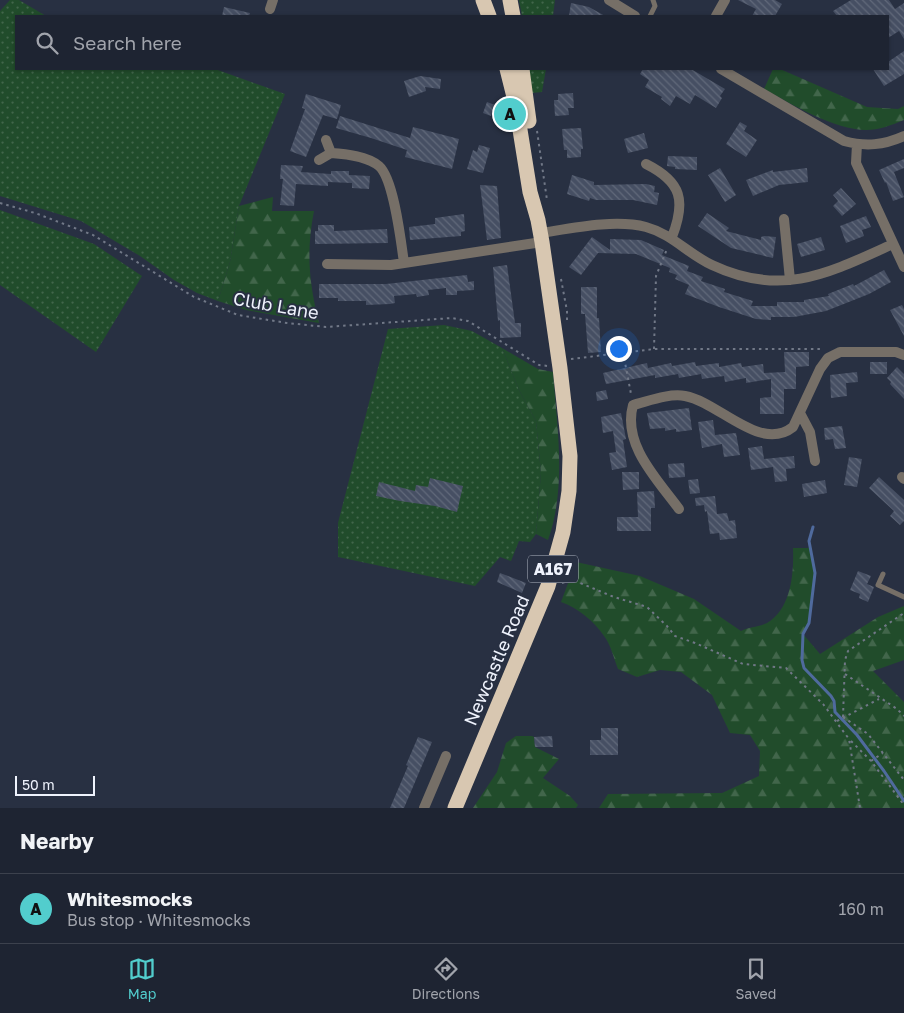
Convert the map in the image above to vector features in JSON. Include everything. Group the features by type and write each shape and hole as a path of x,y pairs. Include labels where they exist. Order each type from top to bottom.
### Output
{"highway":[{"path":"483,0 489,15"},
{"path":"510,0 513,15"},
{"name":"A167","path":"507,70 516,105 530,192 542,226"},
{"name":"A167","path":"522,70 560,364"},
{"name":"Newcastle Road","path":"455,808 548,586 564,532 569,491 570,456 560,364"}],"street":[{"path":"609,0 633,15"},
{"path":"716,15 724,0"},
{"path":"723,70 830,134 857,144 891,142 904,136"},
{"path":"326,140 331,153"},
{"path":"857,144 856,162 904,267"},
{"path":"319,160 331,153 347,154 374,163 386,174 395,206 404,263"},
{"path":"646,164 670,179 679,199 679,213 672,238"},
{"path":"784,220 790,280"},
{"path":"327,264 391,265 542,226 623,224 645,227 672,238 712,265 729,271 752,278 790,280 821,275 893,244"},
{"path":"679,509 641,458 636,446 631,412 633,405 672,396 686,396 753,430 768,435 785,433 793,426 820,369 828,358 840,352 896,352 904,355"},
{"path":"800,413 810,432 815,461"},
{"path":"424,808 446,756"}],"lane":[{"path":"650,15 655,6 653,0"},
{"path":"883,574 878,585 904,597"}],"path":[{"path":"537,131 542,226"},
{"name":"Club Lane","path":"0,202 93,235 194,297 238,315 326,327 452,318 468,321 539,365 560,364 623,352 654,349 823,349 840,352"},
{"path":"654,349 656,276 672,238"},
{"path":"560,277 567,311 567,326"},
{"path":"623,352 633,405"},
{"path":"563,575 560,583 573,580 614,597 647,607 675,636 743,664 786,668 823,704 849,739 871,761 904,805"},
{"path":"843,717 845,660 848,651 904,614"},
{"path":"845,674 897,709 904,716"},
{"path":"836,722 880,699"},
{"path":"843,717 868,734 904,780"},
{"path":"849,739 860,808"},
{"path":"871,761 883,753"}],"green space":[{"path":"10,0 19,0 44,15 15,15 15,70 218,70 285,94 239,206 230,262 218,301 197,293 174,280 140,256 81,221 0,196 0,11"},
{"path":"519,0 555,0 553,15 522,15"},
{"path":"529,70 546,70 542,92 532,93"},
{"path":"773,70 782,70 867,107 898,109 904,106 904,120 871,130 854,129 827,121 800,109 764,89"},
{"path":"273,197 272,211 314,211 309,254 311,281 319,323 246,310 218,301 230,262 239,206"},
{"path":"0,210 94,244 142,276 96,352 0,285"},
{"path":"444,325 472,331 502,348 519,390 536,421 541,473 536,534 530,542 519,541 511,561 500,557 475,586 338,557 338,523 388,329"},
{"path":"502,348 538,369 553,372 559,478 554,520 548,540 536,534 541,473 536,421 519,390"},
{"path":"793,548 811,548 815,573 809,623 803,634 820,654 878,617 904,606 904,660 873,671 904,702 904,808 599,808 608,794 722,793 759,776 760,751 750,735 730,733 712,695 681,672 660,670 637,677 618,669 609,644 600,630 579,611 561,602 576,562 640,576 694,599 741,631 767,623 781,609 786,600 792,579"},
{"path":"516,736 534,737 535,747 559,759 543,778 570,796 578,805 576,808 473,808 497,772 506,743"}],"building":[{"path":"738,0 775,0 782,4 776,15 753,15 756,9"},
{"path":"851,0 889,0 895,9 904,3 904,39 899,31 889,37 889,15 836,15 833,11"},
{"path":"571,3 589,7 603,15 569,15"},
{"path":"224,7 250,13 249,15 222,15"},
{"path":"904,51 904,74 884,86 874,70 889,70 889,61"},
{"path":"642,70 693,70 725,89 720,96 722,98 716,108 695,95 690,104 676,96 670,106 661,99 662,97 645,87 649,80 640,74"},
{"path":"420,76 441,79 440,89 425,87 426,91 409,97 404,81"},
{"path":"573,93 574,108 568,108 569,115 555,116 554,100 558,100 558,94"},
{"path":"306,94 341,105 337,119 323,115 306,157 290,151 305,109 302,108"},
{"path":"487,102 495,105 491,116 483,113"},
{"path":"340,116 410,138 413,127 459,139 452,169 405,157 407,150 336,128"},
{"path":"740,122 747,126 744,131 757,140 746,157 726,144"},
{"path":"581,128 583,149 581,149 581,157 567,158 567,150 564,150 562,129"},
{"path":"644,133 648,148 628,153 624,139"},
{"path":"479,145 490,148 483,173 467,169 473,150 477,152"},
{"path":"668,156 697,157 697,170 675,169 675,167 667,166"},
{"path":"904,159 904,168 894,172 904,197 893,201 879,170"},
{"path":"281,165 303,166 301,172 331,174 331,171 349,171 349,175 370,176 369,189 352,188 352,183 328,182 328,186 296,184 294,206 280,205 283,179 280,179"},
{"path":"720,168 736,195 725,202 708,175"},
{"path":"807,168 808,182 779,185 753,196 746,180 773,170 773,172"},
{"path":"572,175 594,182 594,185 646,184 655,186 654,192 659,193 657,205 633,200 596,200 590,198 589,201 567,194"},
{"path":"480,185 497,186 501,238 487,240"},
{"path":"841,188 856,204 842,216 833,206 838,201 833,195"},
{"path":"707,213 729,228 726,231 761,240 761,237 764,236 776,237 773,258 731,248 698,226"},
{"path":"464,214 465,231 461,232 461,236 410,240 409,227 435,224 435,218"},
{"path":"866,216 871,227 862,230 864,236 846,243 840,226"},
{"path":"318,225 334,225 334,231 387,229 388,243 315,244 315,231 318,231"},
{"path":"592,237 610,250 610,239 641,240 664,250 662,255 689,266 687,271 703,277 701,281 725,289 724,292 753,301 751,306 777,306 777,302 804,302 804,300 829,296 828,294 853,284 854,286 884,270 891,282 869,294 826,311 794,317 771,317 771,320 756,319 685,294 689,285 675,279 677,275 669,272 670,268 636,254 598,253 581,275 569,267"},
{"path":"821,237 825,250 801,257 797,244"},
{"path":"507,265 515,323 521,323 521,337 500,338 500,320 498,321 493,267"},
{"path":"467,275 468,282 474,281 474,290 457,291 457,295 446,295 446,288 428,290 429,295 417,297 416,294 394,296 395,303 366,305 366,301 338,301 338,298 319,298 319,284 386,284"},
{"path":"581,287 597,287 597,318 599,318 601,352 588,353 585,314 581,314"},
{"path":"902,305 904,309 904,336 890,310"},
{"path":"784,352 809,352 809,366 796,367 796,389 784,389 784,414 760,414 760,398 771,397 771,379 746,383 746,378 725,382 724,376 702,379 701,374 679,378 678,374 655,378 655,375 606,384 603,373 647,363 648,368 671,363 672,366 695,362 696,366 719,363 719,367 741,363 742,367 763,364 764,373 785,372"},
{"path":"870,362 887,362 887,374 870,374"},
{"path":"897,367 904,374 904,399 887,378"},
{"path":"857,372 858,382 846,383 847,396 831,398 830,375"},
{"path":"606,390 608,399 597,401 596,392"},
{"path":"689,408 692,430 676,432 676,429 665,431 665,428 650,429 647,413"},
{"path":"621,413 626,439 623,440 627,467 612,470 609,453 616,452 613,431 603,433 601,417"},
{"path":"713,420 715,435 736,433 740,455 724,457 722,444 702,448 698,422"},
{"path":"842,426 846,448 835,449 833,439 825,440 824,428"},
{"path":"762,446 764,459 794,456 795,468 786,469 787,481 775,482 773,467 751,470 748,448"},
{"path":"849,457 862,459 857,487 844,485"},
{"path":"684,463 685,477 669,478 668,464"},
{"path":"622,472 639,472 639,489 623,490"},
{"path":"879,477 904,500 904,521 900,525 890,516 894,511 869,488"},
{"path":"430,478 463,486 457,512 435,506 376,496 379,482 415,491 416,485 428,487"},
{"path":"698,479 700,493 690,494 688,480"},
{"path":"825,480 827,493 804,497 802,484"},
{"path":"654,491 655,508 651,508 651,531 617,531 617,517 638,517 637,492"},
{"path":"715,496 717,514 727,513 729,521 735,520 737,538 720,540 719,533 710,534 707,511 705,512 704,505 696,506 695,498"},
{"path":"858,571 871,576 867,584 874,587 868,602 859,598 860,594 850,590"},
{"path":"500,573 526,583 522,593 497,582"},
{"path":"601,728 618,728 618,755 590,755 590,740 601,740"},
{"path":"552,736 553,747 535,747 534,737"},
{"path":"418,737 432,742 404,808 390,808 408,766 406,765"}],"waterway":[{"path":"813,527 809,541 815,573 809,623 803,634 802,660 804,668 831,696 834,701 835,712 857,735 904,801"}],"place":[{"name":"Whitesmocks","path":"510,114"}]}
